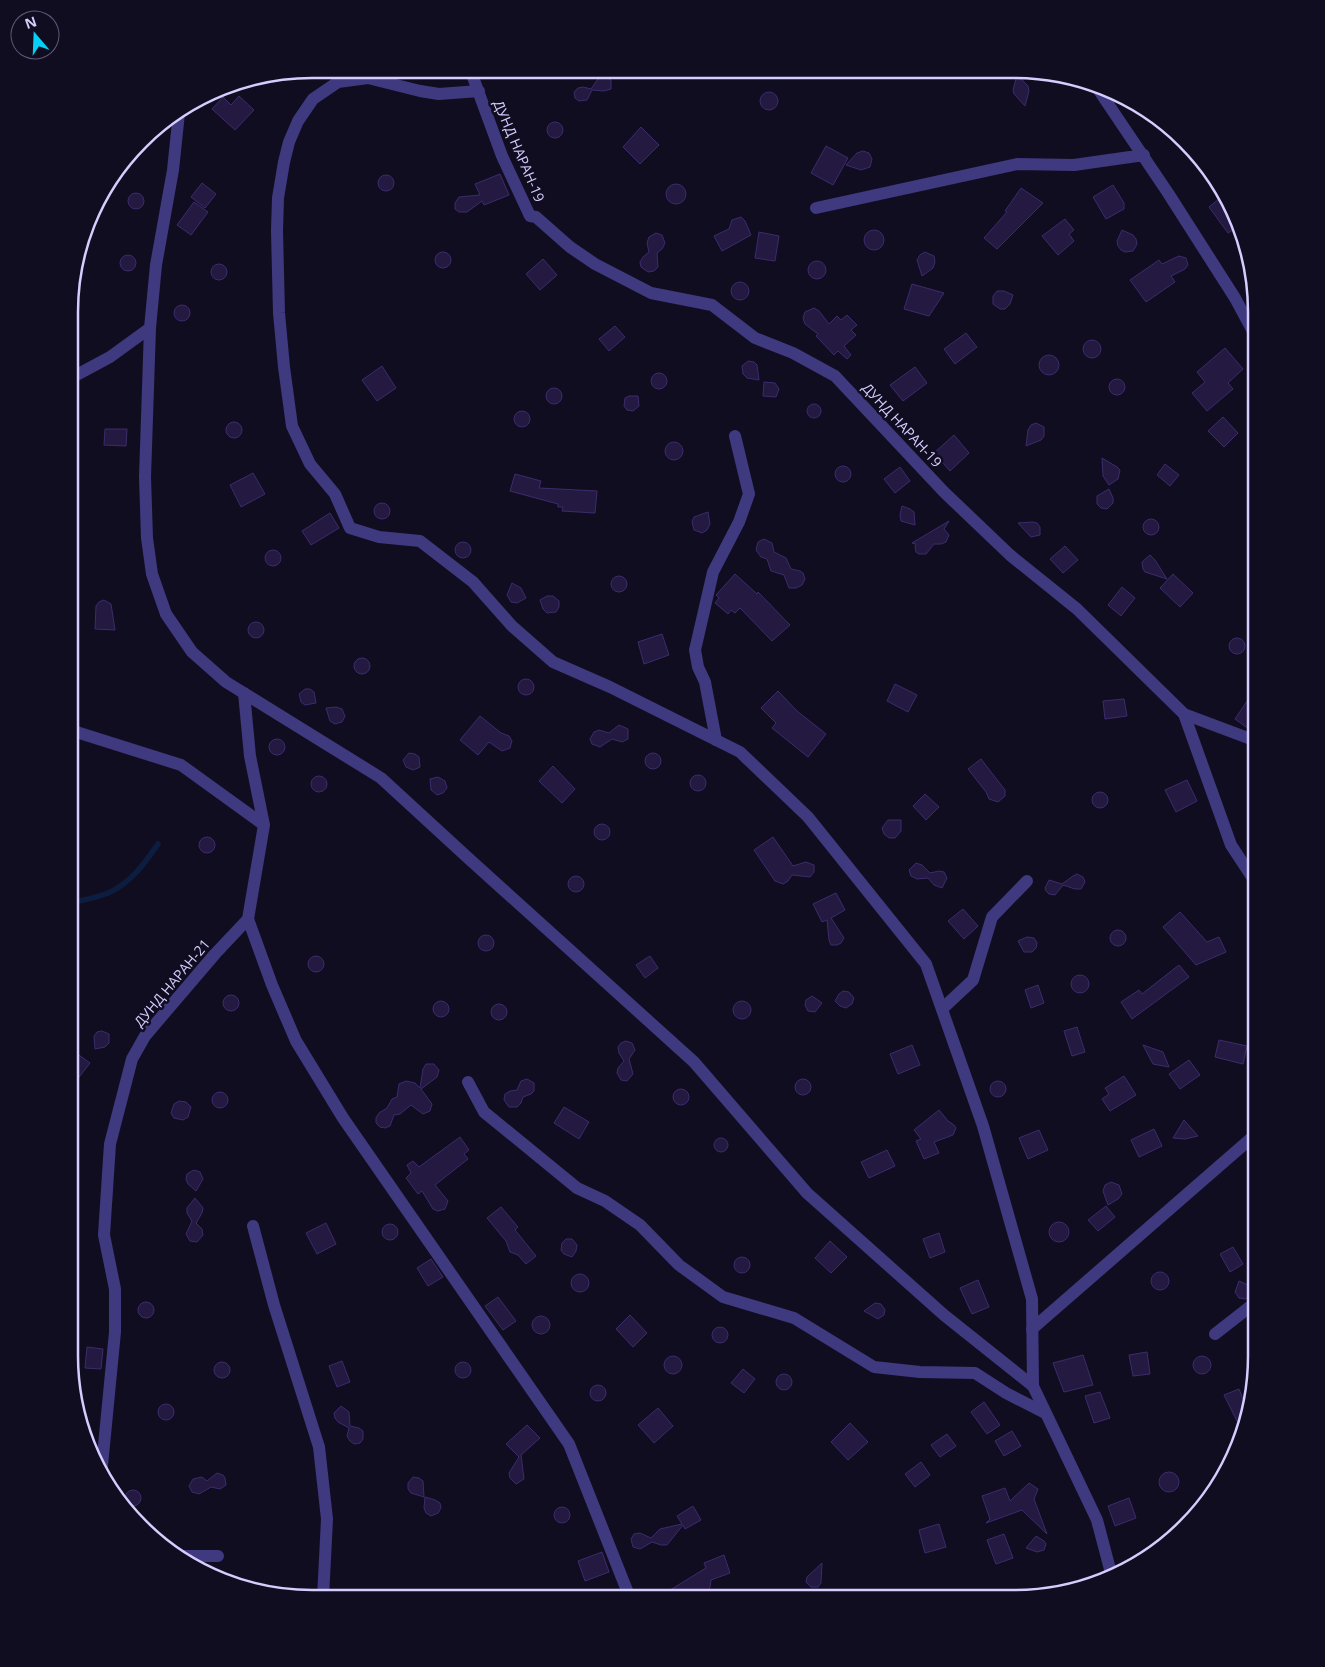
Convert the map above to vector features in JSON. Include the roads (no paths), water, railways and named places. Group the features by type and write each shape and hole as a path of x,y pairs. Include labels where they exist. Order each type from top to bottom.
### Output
{"street":[{"path":"479,91 439,94 368,78 338,82 313,99 298,121 289,142 284,162 278,198 277,231 284,367 292,426 310,464 335,494 350,528 379,538 420,541 473,582 512,626 553,662 610,687 740,752 808,817 926,964 989,1146 1032,1299 1033,1386 1098,1520 1109,1569"},
{"name":"ДУНД НАРАН-19","path":"474,78 502,156 530,216 536,217 570,247 595,264 650,293 712,305 755,338 793,354 835,376 944,492 1010,555 1076,609 1184,714 1231,845 1248,871"},
{"path":"1102,94 1144,155 1235,298 1248,322"},
{"path":"178,119 156,266 150,328 145,477 147,538 152,574 166,614 192,652 226,682 381,778 694,1062 807,1193 944,1315 1033,1386"},
{"path":"816,208 1017,164 1074,165 1144,155"},
{"path":"78,374 110,357 150,328"},
{"path":"716,740 705,682 698,667 695,650 713,572 740,522 749,494 735,436"},
{"path":"244,693 250,756 264,825 248,920 272,985 296,1041 343,1118 570,1444 627,1590"},
{"path":"1184,714 1248,738"},
{"path":"78,733 181,765 264,825"},
{"path":"942,1009 973,980 992,917 1027,880"},
{"name":"ДУНД НАРАН-21","path":"103,1460 115,1332 115,1289 104,1235 110,1144 132,1060 145,1036 215,954 248,920"},
{"path":"468,1082 484,1112 577,1188 605,1201 640,1225 679,1265 723,1297 794,1318 874,1367 920,1372 975,1373 1006,1393 1045,1413"},
{"path":"1032,1329 1248,1141"},
{"path":"253,1226 274,1305 319,1447 326,1519 322,1590"},
{"path":"1215,1334 1248,1308"},
{"path":"191,1556 218,1556"}],"waterway":[{"path":"78,901 103,895 124,884 142,866 158,844"}]}
